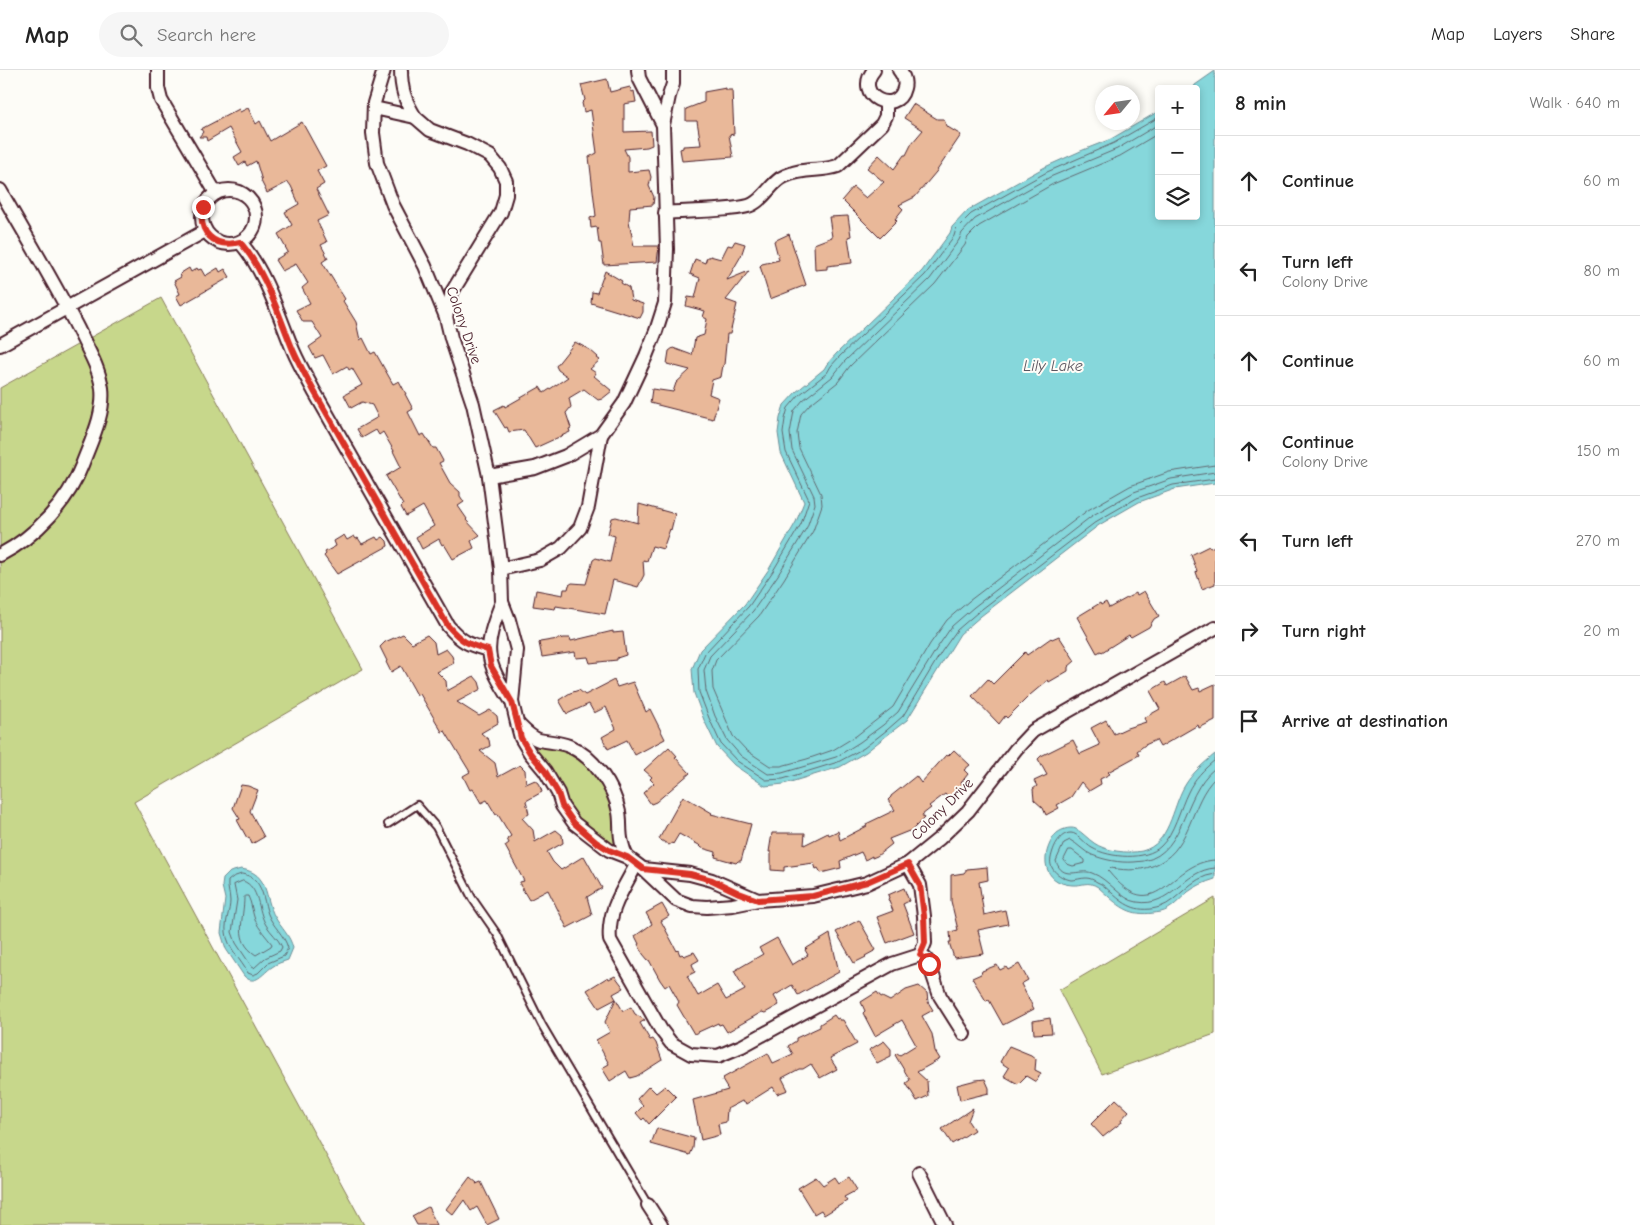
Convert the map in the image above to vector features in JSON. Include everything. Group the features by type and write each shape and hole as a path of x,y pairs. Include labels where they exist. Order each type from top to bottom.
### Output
{"street":[{"path":"158,70 158,88 161,100 216,193"},
{"name":"Colony Drive","path":"384,70 374,108 373,133 377,163 393,205 425,266 446,317 473,404 489,476 502,602 517,650 512,702"},
{"path":"401,70 402,90 405,101 415,117 430,130 467,144 490,156 500,168 506,181 506,195 501,212 452,292 446,317"},
{"path":"638,70 639,78 663,125"},
{"path":"489,476 535,468 566,456 601,435 624,403 653,340 665,303 667,249 664,212 663,125 673,84 673,70"},
{"path":"874,70 870,76 868,88 875,98 886,102 898,99 904,89 904,77 899,70"},
{"path":"664,212 738,208 752,205 762,198 783,176 796,172 820,168 830,169 838,166 882,124 886,116 886,102"},
{"path":"374,108 415,117"},
{"path":"0,190 67,308 97,367 102,388 99,417 76,481 50,516 29,536 0,555"},
{"path":"231,190 240,192 253,204 256,222 247,238 232,244 217,242 205,231 201,215 203,207 208,199 216,193 231,190"},
{"path":"0,345 205,231"},
{"path":"240,242 265,282 294,352 314,391 448,626 460,640 488,650"},
{"path":"500,569 540,560 561,548 580,528 588,507 601,435"},
{"name":"Colony Drive","path":"502,602 491,628 488,650 491,666 512,702 521,738 530,753 545,771 558,793 562,806 574,823 609,850 635,864 676,900 692,906 707,907 733,905 758,900 813,896 867,882 908,864 940,838 968,811 1016,748 1033,731 1215,628"},
{"path":"517,723 537,740 560,743 571,747 581,752 594,764 614,796 619,811 622,842 635,864 705,878 758,900"},
{"path":"635,864 614,906 609,927 610,940 661,1030 671,1043 690,1057 718,1056 742,1046 892,964 920,955 925,943 920,885 908,864"},
{"path":"920,955 929,964 940,996 964,1034"},
{"path":"919,1173 945,1225"},
{"path":"648,1205 661,1225"}],"lane":[{"path":"388,824 417,805 436,827 472,898 498,934 542,1025 648,1205"}],"green space":[{"path":"161,298 363,669 134,802 364,1225 0,1225 0,388"},
{"path":"533,744 566,750 588,764 610,796 618,842 615,846 611,847 579,821 531,749"},
{"path":"1215,898 1215,1034 1102,1074 1059,990"}],"water":[{"name":"Lily Lake","path":"1215,71 1215,483 1175,489 1139,502 1099,525 960,634 907,720 866,752 840,767 784,784 765,786 734,765 717,747 694,693 692,669 700,650 745,604 769,569 796,522 804,502 781,453 778,433 784,405 796,392 824,369 837,353 922,271 950,233 952,227 968,210 1045,167 1111,139 1126,130 1140,130 1140,122 1155,113 1155,220 1200,220 1200,85 1195,85"},
{"path":"1215,754 1215,879 1191,890 1165,911 1145,914 1121,907 1094,885 1062,883 1049,874 1046,859 1047,851 1055,835 1065,829 1076,829 1094,843 1110,850 1136,852 1151,847 1159,841 1169,824 1187,782"},
{"path":"241,869 250,871 262,881 275,917 288,935 293,948 288,960 276,964 255,980 244,976 226,949 221,933 225,899 222,886 223,879 230,872"}],"building":[{"path":"607,79 610,92 630,87 632,92 634,91 636,102 624,104 624,132 651,131 652,145 624,149 628,157 628,172 649,170 651,177 649,186 654,197 653,205 630,207 629,221 634,246 659,246 657,262 604,265 597,227 591,228 590,218 596,216 589,157 597,153 591,110 584,112 582,103 585,100 581,85"},
{"path":"726,88 726,90 732,90 734,134 729,135 733,157 682,161 680,149 683,146 701,145 697,121 686,121 686,109 704,102 704,92"},
{"path":"913,104 937,119 944,119 946,126 961,135 936,172 915,197 899,205 903,209 895,219 897,221 880,238 842,200 853,187 866,198 884,182 867,168 879,155 894,169 904,155 906,155 912,143 923,130 904,118"},
{"path":"248,108 256,124 260,121 270,141 302,122 326,166 317,171 324,184 316,189 329,215 317,221 327,242 321,245 328,258 322,262 345,299 343,301 356,322 360,340 363,338 371,354 375,352 393,384 399,381 413,409 408,412 420,436 424,434 433,448 436,448 443,461 439,463 450,483 460,492 464,502 458,506 466,520 480,535 471,541 474,548 453,559 439,539 422,549 416,537 434,526 423,506 406,516 401,507 403,505 386,476 401,467 383,432 379,435 376,430 362,438 357,429 378,417 372,405 362,402 351,408 344,395 362,385 352,368 349,370 347,366 333,374 323,355 315,358 309,347 322,338 312,322 303,322 296,310 310,303 302,288 308,283 296,264 282,271 275,260 288,252 278,234 292,225 285,212 299,204 291,186 288,182 267,193 261,181 256,161 247,166 245,162 239,166 234,157 242,152 229,128 207,141 206,137 199,137 203,132 201,129 239,109 240,112"},
{"path":"848,216 851,236 848,237 852,263 827,266 827,269 815,270 814,244 832,237 829,217"},
{"path":"789,234 806,285 770,299 760,266 779,260 774,241"},
{"path":"735,241 745,244 741,256 727,280 749,271 726,300 737,304 730,334 727,334 721,377 712,380 709,394 719,398 713,419 650,403 652,389 673,392 676,383 690,370 667,364 669,351 673,348 692,355 695,338 704,335 707,319 703,317 705,311 686,306 688,297 695,298 700,278 690,274 695,259 705,263 707,257 710,256 721,259 728,245 732,246"},
{"path":"189,268 191,272 197,268 198,270 201,269 205,276 218,268 220,272 225,269 230,277 181,305 176,296 180,294 174,281 181,277 180,274"},
{"path":"605,271 622,281 621,283 629,288 631,300 643,304 643,312 640,318 591,303 592,292 597,293"},
{"path":"575,342 598,357 600,360 590,369 596,373 594,376 612,391 598,400 584,389 569,398 571,407 566,413 571,428 569,429 570,432 535,448 524,430 509,432 494,410 504,405 505,407 540,387 544,393 568,377 558,370 556,366"},
{"path":"639,504 675,514 663,549 652,546 647,561 643,560 644,575 638,587 613,580 605,614 556,606 555,609 533,606 536,590 563,595 564,589 568,589 572,583 586,584 593,560 596,558 610,562 615,536 608,534 612,518 616,517 638,523"},
{"path":"344,535 347,540 354,536 356,539 358,538 362,544 376,537 378,540 383,537 387,541 388,546 337,574 324,556 325,552 336,546 334,541"},
{"path":"1209,546 1210,548 1215,546 1215,584 1202,589 1191,555"},
{"path":"1144,591 1159,616 1154,619 1149,627 1131,637 1129,635 1102,652 1097,653 1077,617 1100,603 1101,605 1106,602 1109,608 1136,593 1137,595"},
{"path":"613,631 613,633 623,632 626,655 617,658 617,660 590,663 588,657 576,658 575,652 542,657 540,642 564,638 570,638 571,641"},
{"path":"403,634 412,643 427,635 434,642 436,654 446,649 452,656 454,663 437,672 446,681 447,691 474,676 479,682 481,689 457,702 479,716 490,710 497,716 498,723 481,733 489,740 490,746 480,751 495,763 498,777 520,765 525,770 526,784 535,780 539,783 542,792 526,801 529,814 522,818 533,830 535,842 556,830 562,835 563,843 547,852 561,870 584,856 602,888 587,897 592,915 567,928 548,890 529,900 520,885 520,882 524,881 505,846 509,843 507,839 511,836 487,800 481,803 473,789 470,790 463,776 470,772 445,731 442,732 420,694 417,695 401,666 391,672 386,662 380,647 385,642"},
{"path":"1059,636 1075,661 1068,667 1068,671 1049,682 1048,680 1007,718 1005,716 999,724 972,696 988,679 993,684 1025,652 1027,655 1051,638"},
{"path":"1185,676 1193,690 1199,688 1200,691 1215,684 1215,720 1199,728 1198,725 1160,747 1156,740 1145,745 1137,751 1139,755 1108,772 1110,774 1100,779 1101,784 1089,791 1081,782 1071,797 1057,805 1059,808 1046,815 1043,808 1034,800 1033,789 1037,786 1034,781 1047,775 1038,759 1041,756 1073,740 1080,754 1100,745 1091,728 1106,720 1114,734 1146,722 1144,718 1160,709 1150,691 1165,682 1167,686"},
{"path":"614,680 617,687 633,682 646,712 650,709 665,739 635,755 627,740 608,749 602,737 616,729 606,707 594,713 589,704 567,714 559,700 579,690 585,695"},
{"path":"669,747 677,756 675,757 690,773 656,802 651,804 643,793 654,783 650,779 652,777 644,770"},
{"path":"954,750 970,765 964,770 968,774 961,783 963,785 954,794 948,797 945,794 929,806 931,808 922,815 924,818 910,832 889,839 892,844 877,856 872,858 872,856 865,860 861,852 840,861 841,868 821,873 818,868 816,869 814,863 784,867 784,871 771,870 771,852 769,852 772,833 805,833 804,845 828,833 829,835 838,831 840,840 867,826 866,824 895,810 888,800 891,796 916,776 921,783 946,755 948,756"},
{"path":"241,785 258,790 250,811 264,837 252,844 237,820 240,819 233,808"},
{"path":"683,796 711,814 751,824 741,861 736,863 715,857 716,852 702,848 679,834 673,844 669,845 659,839"},
{"path":"987,867 988,880 979,882 984,915 1005,910 1008,924 978,930 984,954 954,958 949,942 951,942 950,932 958,930 951,901 951,875 964,873 967,869"},
{"path":"904,888 909,901 903,904 914,933 887,943 877,917 893,911 888,895"},
{"path":"662,904 669,916 661,921 677,951 680,955 684,956 694,952 699,960 692,964 695,972 687,976 698,996 717,985 726,1000 745,990 734,971 763,954 759,948 777,938 792,965 808,955 805,950 807,948 830,934 839,972 798,995 792,985 774,996 779,1005 765,1013 762,1012 727,1032 722,1024 719,1025 718,1023 694,1034 677,1005 679,1002 669,984 665,987 660,980 649,960 643,954 635,936 652,924 646,913"},
{"path":"859,920 876,950 854,963 836,932"},
{"path":"1019,964 1028,980 1021,984 1034,1009 1003,1025 989,1000 986,1001 972,978 981,974 982,971 997,965 1000,970 1006,967 1008,970"},
{"path":"615,976 624,988 613,994 616,999 599,1008 587,990 608,977 609,979"},
{"path":"919,986 927,993 928,1002 933,1010 922,1016 932,1034 935,1051 940,1059 917,1072 927,1081 928,1096 917,1101 906,1083 910,1080 895,1055 897,1053 900,1055 916,1045 902,1020 875,1036 863,1013 865,1011 861,1002 877,992 880,996 890,1001 906,990"},
{"path":"616,999 623,1011 631,1007 635,1014 645,1020 640,1023 650,1040 653,1039 656,1043 662,1060 637,1076 630,1078 626,1071 610,1081 602,1068 609,1064 596,1040 610,1032 605,1022"},
{"path":"834,1015 837,1019 843,1020 857,1044 830,1058 837,1069 820,1078 811,1064 803,1069 799,1069 782,1078 788,1090 777,1094 773,1087 746,1104 742,1101 727,1109 726,1122 718,1124 720,1135 701,1140 693,1100 728,1090 722,1080 723,1078 768,1053 773,1063 793,1054 788,1046 796,1041 796,1038 820,1027 820,1024"},
{"path":"1050,1018 1052,1033 1034,1034 1033,1021"},
{"path":"884,1041 891,1049 891,1056 877,1063 869,1050"},
{"path":"1009,1046 1036,1059 1035,1070 1041,1073 1036,1082 1026,1076 1018,1084 1004,1076 1009,1068 1000,1062"},
{"path":"985,1079 989,1093 960,1100 957,1085"},
{"path":"649,1086 656,1093 665,1086 676,1097 649,1124 636,1113 643,1106 637,1099"},
{"path":"1116,1099 1129,1111 1121,1120 1122,1122 1103,1137 1091,1124"},
{"path":"973,1108 968,1121 974,1130 952,1144 942,1129"},
{"path":"657,1128 694,1138 690,1155 651,1144"},
{"path":"470,1177 476,1184 481,1182 499,1219 487,1225 477,1207 471,1211 464,1200 453,1215 446,1209"},
{"path":"816,1177 823,1185 835,1177 839,1183 849,1177 857,1190 844,1197 847,1201 824,1215 821,1210 814,1214 798,1188"},
{"path":"428,1207 437,1225 417,1225 412,1216"}],"route":[{"path":"203,207 201,215 202,224 210,237 224,244 240,242 248,252 265,282 294,352 314,391 448,626 460,640 488,650 491,666 512,702 521,738 530,753 545,771 558,793 562,806 574,823 596,842 609,850 627,857 643,869 690,874 712,880 758,900 813,896 867,882 908,864 920,885 925,943 920,955 929,964"}]}
